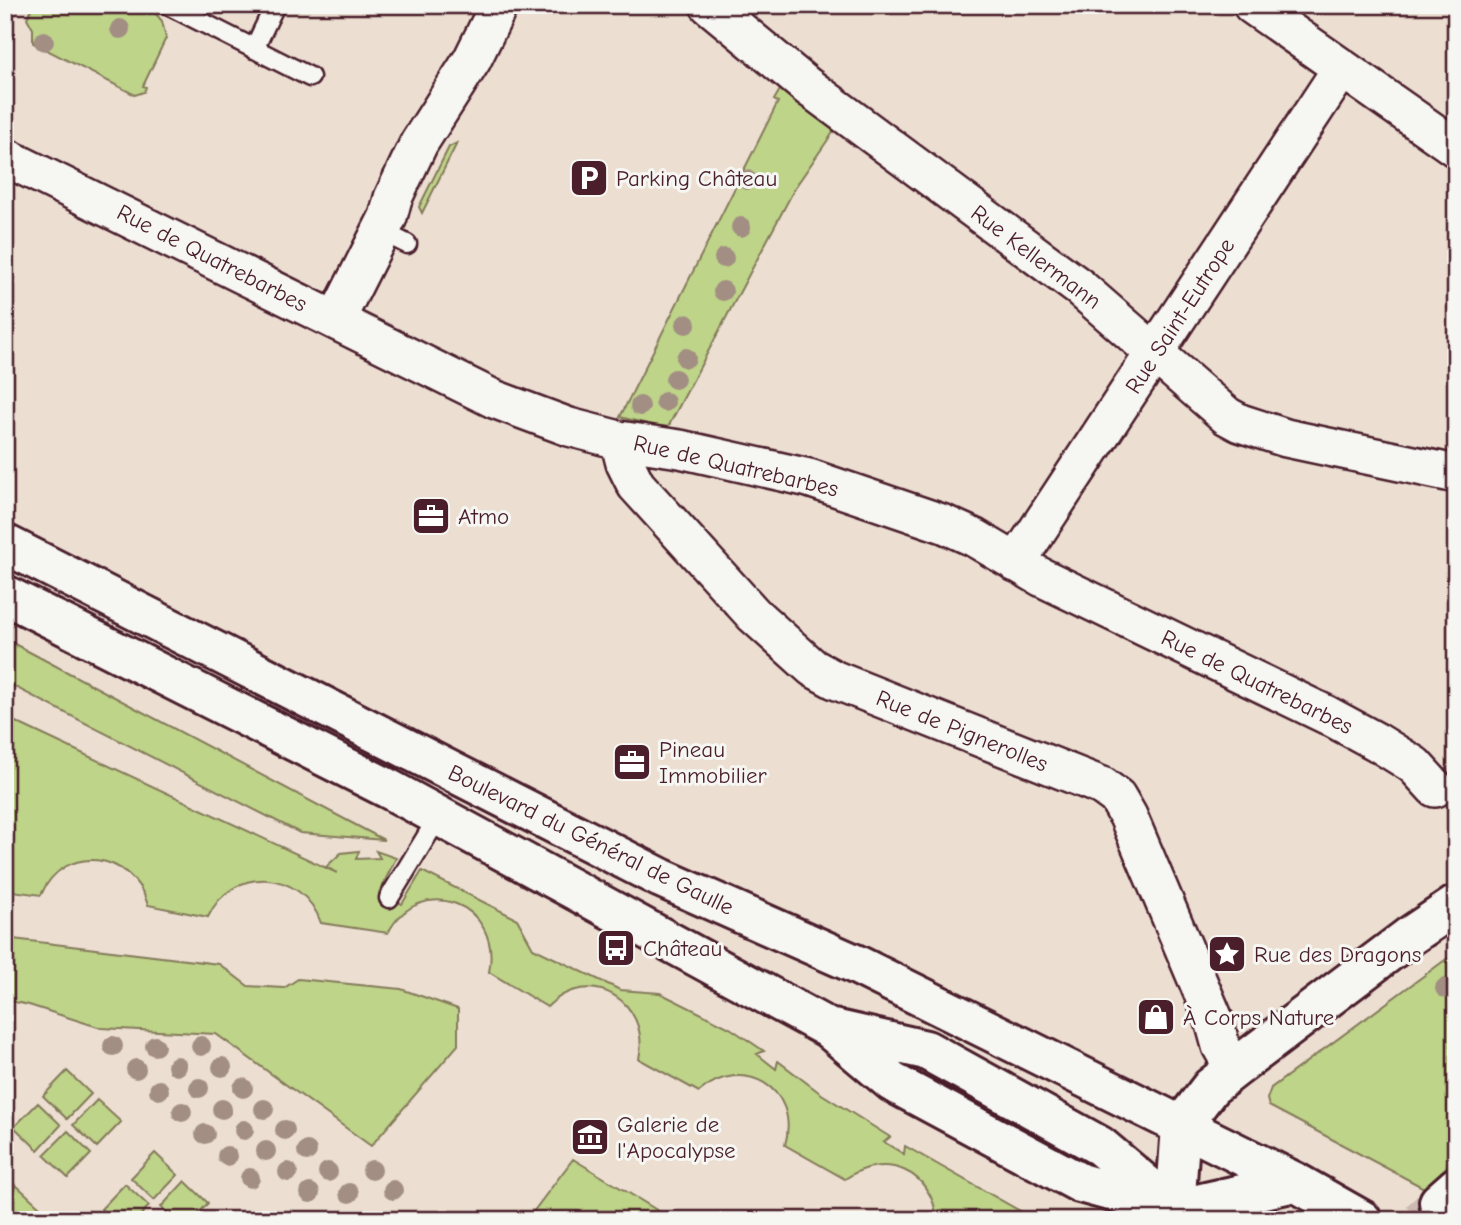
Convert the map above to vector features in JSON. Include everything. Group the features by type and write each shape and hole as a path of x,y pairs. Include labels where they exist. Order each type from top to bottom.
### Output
{"main road":[{"name":"Boulevard du Général de Gaulle","path":"5,544 661,878 853,963 1295,1182 1362,1220"},
{"name":"Boulevard du Général de Gaulle","path":"5,594 439,816 828,1028 892,1082 1080,1183 1181,1216"},
{"path":"1295,1182 1181,1216 1181,1126 1211,1087 1410,936 1456,905"}],"street":[{"path":"336,320 394,238 393,198 419,143 472,60 499,5"},
{"name":"Rue Kellermann","path":"709,5 807,86 1079,287 1219,410 1240,423 1286,438 1456,474"},
{"path":"1252,5 1456,148"},
{"name":"Rue Saint-Eutrope","path":"1016,563 1342,68"},
{"name":"Rue de Quatrebarbes","path":"12,157 494,399 569,427 809,478 944,524 975,538 1041,577 1337,720 1414,765 1435,788"},
{"name":"Rue de Pignerolles","path":"619,439 625,463 636,485 754,615 813,668 835,680 1102,786 1117,797 1128,816 1213,1017 1221,1046 1234,1069"}],"lane":[{"path":"168,5 310,77"},
{"path":"254,49 275,5"},
{"path":"389,898 439,816"}],"green space":[{"path":"33,5 138,5 156,14 162,21 166,38 143,86 146,87 144,92 135,95 33,43 33,29 27,18"},
{"path":"781,88 834,131 796,186 667,429 620,417 778,102 774,100"},
{"path":"457,143 422,213 419,207 449,147"},
{"path":"5,639 384,840 300,833 5,682"},
{"path":"5,717 337,873 326,867 341,853 359,851 356,859 380,858 376,851 396,858 379,893 402,904 422,871 517,919 533,948 620,990 660,993 730,1028 764,1051 757,1054 776,1069 778,1061 820,1093 890,1137 884,1142 904,1154 905,1146 1036,1220 937,1220 926,1189 904,1170 890,1166 860,1171 845,1179 785,1145 788,1125 784,1107 776,1093 764,1083 749,1077 733,1076 716,1081 699,1092 639,1059 640,1038 636,1020 627,1006 614,995 598,989 581,989 564,995 547,1007 489,972 490,948 484,928 472,913 456,904 438,900 419,904 402,914 388,933 321,923 312,905 299,892 283,883 267,880 250,881 234,888 219,900 208,917 148,905 140,887 128,874 97,860 81,861 65,867 52,878 41,895 5,890"},
{"path":"5,938 219,964 248,986 284,988 298,979 401,989 458,1009 458,1045 371,1146 216,1034 101,1028 5,1000"},
{"path":"1456,952 1456,1158 1424,1188 1269,1106 1267,1099 1271,1088"},
{"path":"67,1071 91,1094 67,1119 43,1096"},
{"path":"97,1100 121,1122 97,1147 73,1125"},
{"path":"38,1103 61,1125 38,1150 14,1127"},
{"path":"68,1131 91,1154 68,1178 44,1155"},
{"path":"155,1153 178,1175 154,1200 131,1178"},
{"path":"573,1159 673,1220 527,1220"},
{"path":"185,1181 208,1203 193,1220 175,1220 161,1207"},
{"path":"125,1184 149,1206 136,1220 113,1220 101,1209"},
{"path":"16,1185 40,1207 28,1220 5,1220 5,1197"}],"tunnel":[{"path":"1419,1220 1439,1202"}],"place":[{"name":"Parking Château","path":"589,178"},
{"name":"Atmo","path":"431,516"},
{"name":"Pineau Immobilier","path":"632,762"},
{"name":"Château","path":"616,948"},
{"name":"Rue des Dragons","path":"1227,954"},
{"name":"À Corps Nature","path":"1156,1017"},
{"name":"Galerie de l'Apocalypse","path":"590,1137"}]}
